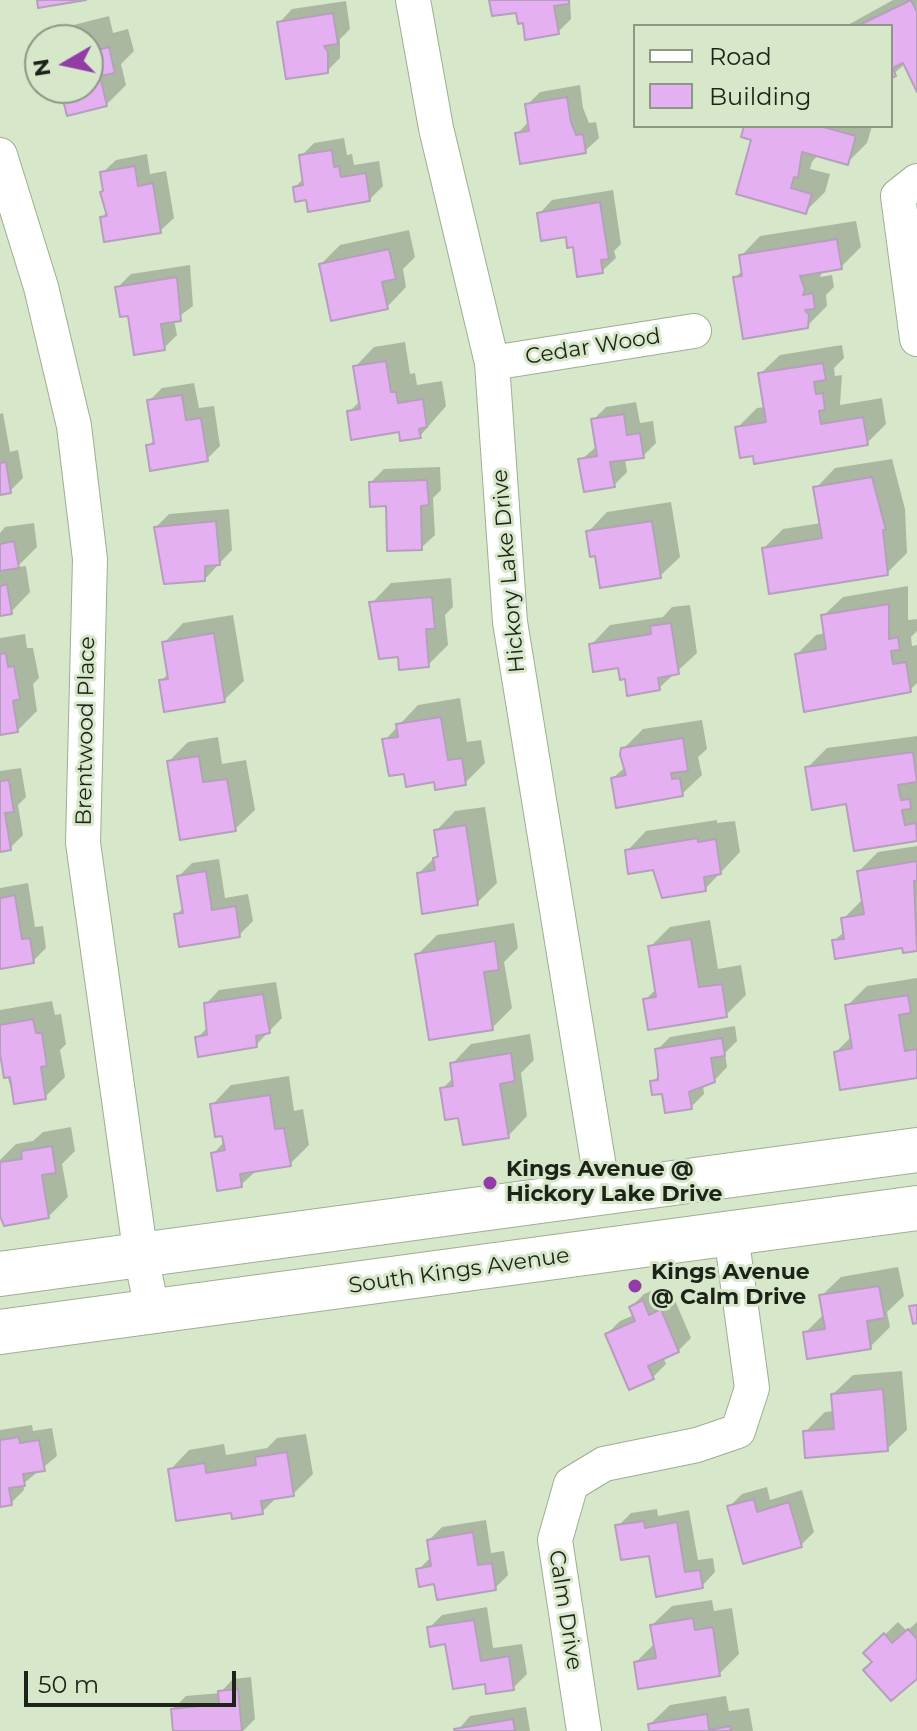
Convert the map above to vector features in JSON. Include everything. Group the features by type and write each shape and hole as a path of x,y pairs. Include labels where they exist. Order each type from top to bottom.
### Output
{"main road":[{"path":"0,1274 917,1150"},
{"name":"South Kings Avenue","path":"0,1332 917,1208"}],"street":[{"name":"Hickory Lake Drive","path":"413,0 436,128 492,363 510,622 603,1192"},
{"name":"Brentwood Place","path":"0,155 41,287 74,426 90,559 83,843 141,1257 153,1313"},
{"path":"917,181 898,196 917,339"},
{"name":"Cedar Wood","path":"492,363 694,331"},
{"name":"Calm Drive","path":"584,1731 555,1540 571,1484 604,1464 697,1445 738,1431 752,1388 731,1234"}],"building":[{"path":"37,0 86,0 38,8"},
{"path":"489,0 569,0 569,4 554,6 559,34 525,40 523,23 518,24 516,13 492,16"},
{"path":"911,0 917,12 917,92 903,63 893,68 893,24 861,24"},
{"path":"333,13 338,44 324,46 328,52 328,73 286,79 277,22"},
{"path":"109,47 115,73 104,75 104,48"},
{"path":"104,93 107,106 67,116 64,104 104,104"},
{"path":"567,97 571,122 576,135 583,134 586,153 520,164 515,133 529,131 525,104"},
{"path":"743,128 827,128 856,136 848,165 802,152 798,178 794,177 791,188 812,194 806,214 736,194 751,140 741,137"},
{"path":"332,150 334,167 339,166 341,177 366,173 370,201 308,212 306,200 295,202 293,187 303,185 299,155"},
{"path":"135,166 138,186 153,183 161,233 104,242 100,217 107,216 100,192 103,191 100,172"},
{"path":"600,202 609,259 601,260 603,273 577,277 573,247 567,248 566,237 541,241 537,213"},
{"path":"837,239 842,269 800,276 805,290 803,295 813,293 815,309 805,310 809,315 808,328 743,339 733,277 742,276 739,255"},
{"path":"389,249 396,279 382,282 388,309 331,321 319,264"},
{"path":"177,277 181,321 161,324 165,350 134,355 128,316 120,317 115,287"},
{"path":"386,361 391,392 396,392 398,403 423,399 427,427 419,429 421,438 400,441 399,432 351,440 347,411 360,409 353,366"},
{"path":"823,363 826,380 814,382 816,394 823,393 825,410 819,411 821,424 863,417 868,445 754,464 753,456 740,458 735,427 766,422 758,373"},
{"path":"182,395 186,420 201,418 208,461 150,471 146,445 154,444 147,400"},
{"path":"624,414 627,435 640,433 644,458 610,462 615,487 584,492 578,459 597,456 591,419"},
{"path":"6,462 11,493 0,495 0,463"},
{"path":"872,477 886,530 883,530 888,575 769,594 762,548 822,538 813,487"},
{"path":"427,480 429,505 421,506 422,550 387,551 386,506 370,507 369,482"},
{"path":"216,521 220,565 205,566 205,581 164,584 154,527"},
{"path":"652,521 661,578 600,588 595,556 590,557 586,531"},
{"path":"14,541 19,568 0,571 0,544"},
{"path":"7,584 12,614 0,616 0,586"},
{"path":"432,597 435,629 426,629 429,667 399,670 398,657 379,659 369,602"},
{"path":"889,604 889,639 898,637 900,650 891,651 893,664 906,662 911,692 804,712 795,654 826,649 821,615"},
{"path":"671,623 679,674 658,678 660,690 627,696 625,679 620,680 618,668 593,672 589,644 651,634 650,626"},
{"path":"214,633 225,702 164,712 159,680 168,679 162,642"},
{"path":"6,653 8,667 14,666 20,699 13,701 18,732 0,735 0,654"},
{"path":"441,717 448,760 462,758 466,785 435,790 434,782 406,787 404,774 389,776 382,739 398,737 396,724"},
{"path":"683,738 688,771 671,773 672,779 680,778 683,796 616,808 611,778 626,775 621,748"},
{"path":"913,752 917,782 898,785 901,800 910,799 911,809 902,810 905,825 916,823 917,841 854,851 846,804 812,810 805,767"},
{"path":"199,756 203,782 227,779 236,831 180,840 167,761"},
{"path":"9,780 14,812 5,813 11,850 0,852 0,781"},
{"path":"466,825 478,905 422,914 417,873 435,870 433,858 438,857 434,830"},
{"path":"698,838 698,842 716,839 721,874 704,877 706,891 662,898 653,870 628,874 625,850"},
{"path":"917,861 917,881 914,881 917,951 903,953 902,948 835,959 832,940 844,939 841,918 864,914 857,871"},
{"path":"206,871 212,910 236,906 240,937 179,947 174,914 183,913 177,876"},
{"path":"15,895 22,939 30,938 34,963 0,969 0,898"},
{"path":"691,939 699,987 722,984 727,1017 648,1030 643,999 656,997 648,946"},
{"path":"495,941 499,970 484,972 493,1030 429,1040 415,954"},
{"path":"263,994 270,1033 256,1036 257,1047 198,1057 195,1037 207,1035 204,1003"},
{"path":"908,995 911,1013 899,1015 905,1051 917,1049 917,1078 840,1090 834,1052 852,1048 845,1005"},
{"path":"33,1019 36,1033 42,1033 47,1066 41,1067 46,1099 14,1104 10,1077 4,1078 0,1025"},
{"path":"722,1038 725,1056 711,1058 715,1082 689,1092 692,1109 665,1113 662,1094 652,1095 650,1081 658,1080 655,1049"},
{"path":"511,1053 515,1081 500,1084 509,1138 463,1145 458,1118 445,1120 440,1088 453,1086 450,1063"},
{"path":"270,1095 275,1129 284,1128 291,1166 240,1174 242,1187 217,1191 211,1153 225,1150 222,1136 215,1137 210,1104"},
{"path":"52,1146 56,1173 42,1175 49,1218 4,1226 0,1216 0,1162 22,1159 21,1151"},
{"path":"879,1286 885,1318 867,1321 871,1349 807,1359 803,1332 825,1329 819,1295"},
{"path":"643,1300 649,1315 661,1309 679,1352 648,1366 654,1379 629,1390 605,1334 635,1321 629,1307"},
{"path":"917,1305 917,1323 913,1324 909,1306"},
{"path":"883,1389 888,1451 805,1458 803,1431 834,1429 831,1394"},
{"path":"19,1437 20,1443 39,1440 45,1471 23,1474 25,1486 9,1488 12,1505 0,1507 0,1440"},
{"path":"287,1452 294,1496 261,1501 263,1514 232,1519 231,1513 176,1521 168,1469 205,1463 206,1473 256,1465 255,1457"},
{"path":"754,1499 757,1512 789,1502 802,1547 743,1564 727,1506"},
{"path":"644,1521 645,1528 677,1522 685,1572 700,1570 703,1588 656,1597 649,1556 621,1560 615,1525"},
{"path":"473,1532 478,1565 492,1563 496,1590 437,1600 434,1584 419,1587 416,1569 431,1566 427,1540"},
{"path":"693,1618 695,1630 713,1627 720,1676 638,1689 634,1662 656,1658 650,1625"},
{"path":"474,1620 481,1661 509,1656 514,1690 486,1694 485,1684 453,1689 445,1644 430,1647 427,1627"},
{"path":"908,1629 917,1639 917,1679 891,1701 863,1670 872,1662 863,1653 884,1633 892,1643"},
{"path":"238,1689 242,1731 173,1731 171,1709 219,1704 218,1691"},
{"path":"707,1714 709,1730 730,1726 731,1731 649,1731 648,1724"},
{"path":"513,1719 515,1731 454,1729"}],"place":[{"name":"Kings Avenue @ Hickory Lake Drive","path":"490,1183"},
{"name":"Kings Avenue @ Calm Drive","path":"635,1286"}]}
